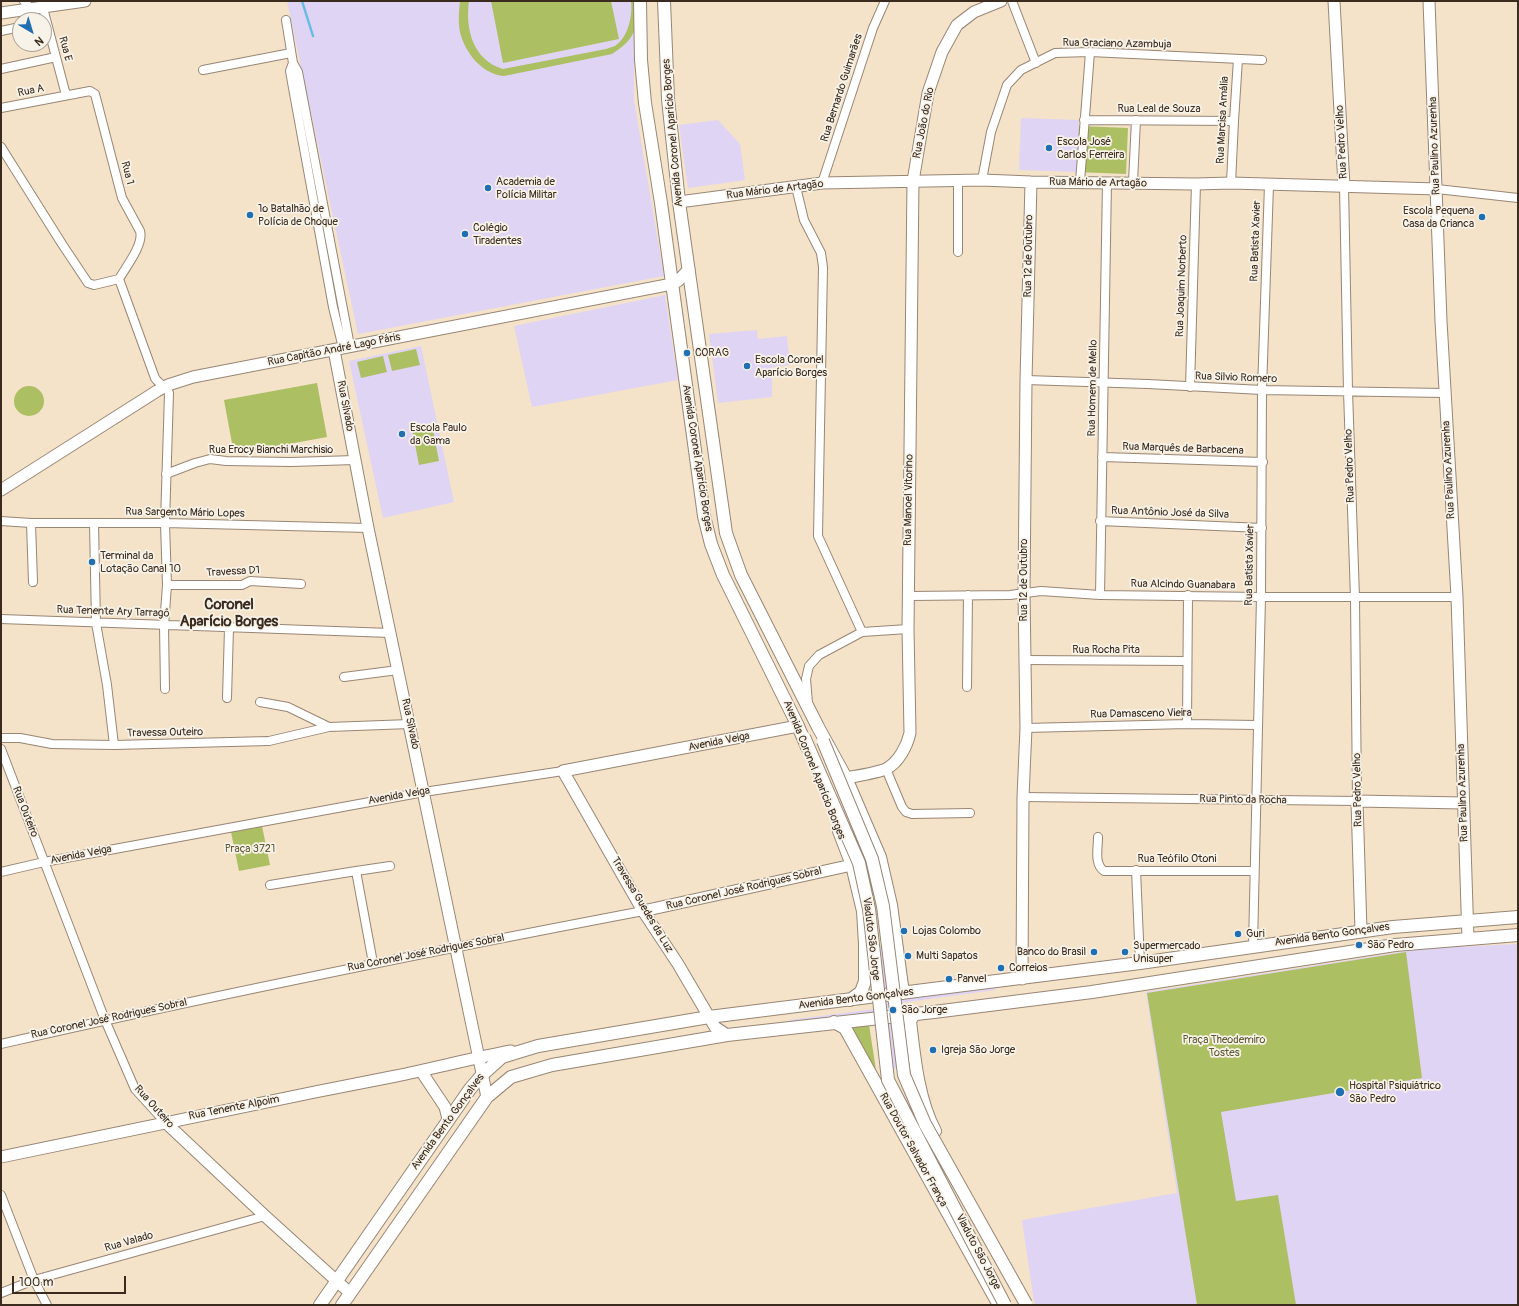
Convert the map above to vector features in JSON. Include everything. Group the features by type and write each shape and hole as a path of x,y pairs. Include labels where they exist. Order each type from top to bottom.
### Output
{"main road":[{"name":"Avenida Coronel Aparício Borges","path":"640,1 641,60 645,103 661,203 704,516 711,544 723,575 798,726 852,865 863,911 865,980 861,992 850,1000"},
{"name":"Avenida Coronel Aparício Borges","path":"664,1 668,99 679,202 726,533 741,574 818,727 846,778 880,857 891,905 903,993"},
{"name":"Viaduto São Jorge","path":"798,726 859,863 869,909 888,1080 1005,1305"},
{"name":"Viaduto São Jorge","path":"818,727 872,859 884,906 904,1075 925,1124 1027,1305"},
{"name":"Avenida Bento Gonçalves","path":"320,1305 448,1119 482,1074 502,1057 538,1046 709,1017 1140,963 1393,927 1518,917"},
{"name":"Avenida Bento Gonçalves","path":"342,1305 487,1097 510,1077 552,1065 727,1035 1092,992 1395,945 1518,935"},
{"path":"865,944 879,951 887,948 896,941"},
{"path":"914,1014 910,1021 916,1072 930,1121 1027,1305"},
{"name":"Rua Doutor Salvador França","path":"834,1022 845,1028 999,1305"},
{"path":"876,1083 888,1069 902,1066 916,1072"}],"street":[{"path":"1,13 27,4 43,8 85,1"},
{"name":"Rua Bernardo Guimarães","path":"822,183 873,28 886,1"},
{"name":"Rua João do Rio","path":"913,181 928,93 942,52 957,25 974,12 1001,1"},
{"path":"1012,1 1036,63"},
{"name":"Rua Pedro Velho","path":"1334,1 1344,186 1348,391 1355,598 1361,931"},
{"name":"Rua Paulino Azurenha","path":"1429,1 1437,189 1440,314 1457,597 1468,938"},
{"name":"Rua E","path":"43,8 44,12"},
{"name":"Rua Silvado","path":"286,20 293,63 298,72 297,87 300,108 329,262 329,285 333,307 342,329"},
{"path":"1,31 12,29"},
{"name":"Rua E","path":"52,44 66,95"},
{"path":"1080,182 1090,52"},
{"name":"Rua Graciano Azambuja","path":"982,180 991,132 1007,85 1021,70 1055,53 1090,52 1262,60"},
{"path":"203,70 291,53"},
{"path":"1,69 56,57"},
{"name":"Rua Marcisa Amália","path":"1231,183 1238,59"},
{"name":"Rua 1","path":"66,95 90,91 95,94 122,198 140,231 141,236 139,244 119,280"},
{"name":"Rua A","path":"1,108 66,95"},
{"name":"Rua Leal de Souza","path":"1084,120 1234,121"},
{"path":"1133,182 1136,120"},
{"path":"1,147 88,283 94,285 119,280 155,378 158,383 169,393 165,524 167,585 164,626 165,689"},
{"name":"Rua Mário de Artagão","path":"679,202 822,183 982,180 1196,184 1231,183 1437,189 1518,198"},
{"name":"Rua Manoel Vitorino","path":"886,769 898,758 907,746 910,733 908,596 913,181"},
{"path":"958,181 958,252"},
{"name":"Rua 12 de Outubro","path":"1022,978 1023,797 1026,728 1024,593 1026,380 1031,182"},
{"name":"Rua Homem de Mello","path":"1100,595 1100,521 1107,182"},
{"name":"Rua Joaquim Norberto","path":"1190,387 1196,184"},
{"name":"Rua Batista Xavier","path":"1253,946 1255,800 1261,597 1263,462 1262,390 1269,185"},
{"path":"796,187 804,220 821,252 823,267 818,536 862,632"},
{"name":"Rua Silvado","path":"329,262 338,283 342,304 342,348 355,460 487,1097"},
{"name":"Rua Capitão André Lago Páris","path":"1,490 164,387 193,377 672,284 678,281 689,269"},
{"path":"329,285 338,283"},
{"path":"333,307 342,304"},
{"name":"Rua Silvio Romero","path":"1026,380 1104,382 1262,390 1444,393"},
{"name":"Rua Marquês de Barbacena","path":"1102,457 1263,462"},
{"name":"Rua Erocy Bianchi Marchisio","path":"166,474 210,459 291,462 355,460"},
{"name":"Rua Sargento Mário Lopes","path":"1,521 32,523 368,528"},
{"name":"Rua Antônio José da Silva","path":"1100,521 1262,528"},
{"path":"32,523 33,582"},
{"path":"94,523 96,623 107,685 114,745"},
{"name":"Travessa D1","path":"167,585 242,584 250,581 301,584"},
{"name":"Rua Alcindo Guanabara","path":"908,596 1010,595 1041,591 1100,595 1355,598 1457,597"},
{"path":"967,687 968,595"},
{"path":"1187,724 1188,595"},
{"name":"Rua Tenente Ary Tarragô","path":"1,619 391,633"},
{"path":"227,698 229,628"},
{"path":"809,708 806,679 809,666 819,655 862,632 908,629"},
{"name":"Rua Rocha Pita","path":"1024,660 1187,661"},
{"path":"344,677 398,670"},
{"path":"260,702 288,707 329,727"},
{"name":"Travessa Outeiro","path":"1,738 20,738 52,744 114,745 269,741 329,727 410,724"},
{"name":"Rua Damasceno Vieira","path":"1026,728 1187,724 1257,724"},
{"name":"Avenida Veiga","path":"1,872 44,862 424,792 564,771 798,726"},
{"name":"Rua Outeiro","path":"1,749 105,1020 135,1089 165,1122 350,1293"},
{"path":"846,778 886,769 902,807 906,812 912,814 970,814"},
{"name":"Travessa Guedes da Luz","path":"564,771 643,911 678,964 715,1026 727,1035"},
{"name":"Rua Pinto da Rocha","path":"1023,797 1463,803"},
{"name":"Rua Teófilo Otoni","path":"1098,837 1097,863 1104,871 1254,871"},
{"name":"Rua Coronel José Rodrigues Sobral","path":"1,1044 105,1020 373,963 643,911 852,865"},
{"path":"270,885 390,866"},
{"path":"1136,870 1140,963"},
{"path":"356,872 373,963"},
{"name":"Rua Tenente Alpoim","path":"1,1156 421,1071 478,1057 538,1046"},
{"path":"421,1071 445,1107 448,1119"},
{"path":"1,1194 34,1280 47,1305"},
{"name":"Rua Valado","path":"1,1293 34,1280 265,1216"}],"shaded area":[{"name":"Academia de Polícia Militar","path":"287,1 634,1 634,100 664,276 358,334"},
{"name":"Escola José Carlos Ferreira","path":"1021,118 1079,120 1077,172 1019,170"},
{"path":"718,120 740,144 745,180 688,188 679,125"},
{"name":"CORAG","path":"665,295 678,380 532,407 514,326"},
{"name":"Escola Coronel Aparício Borges","path":"757,330 758,339 787,336 790,365 772,367 772,397 718,403 709,334"},
{"name":"Escola Paulo da Gama","path":"421,346 454,502 383,518 349,361"},
{"name":"Hospital Psiquiátrico São Pedro","path":"1518,944 1518,1305 1036,1305 1034,1302 1022,1220 1177,1193 1146,992 1407,951 1435,948"},
{"path":"892,945 897,997 994,985 995,990 900,1003 907,1067 883,1070 876,1014 790,1025 789,1020 875,1009 870,948"}],"green space":[{"path":"460,1 469,1 468,22 473,42 478,51 484,59 503,69 615,46 623,38 629,26 631,1 639,1 636,26 631,38 612,54 504,76 482,67 470,55 462,40 459,28"},
{"path":"491,1 611,1 619,39 503,63"},
{"path":"1079,126 1128,128 1126,174 1077,172"},
{"path":"416,349 420,365 392,371 388,355"},
{"path":"383,356 387,372 361,378 357,362"},
{"path":"317,383 327,437 234,454 224,400"},
{"path":"29,386 39,391 44,401 39,411 29,416 19,411 14,401 19,391"},
{"path":"432,425 439,461 419,465 412,429"},
{"name":"Praça 3721","path":"262,826 270,865 239,871 231,832"},
{"name":"Praça Theodemiro Tostes","path":"1406,952 1422,1078 1221,1112 1236,1201 1278,1195 1296,1305 1197,1305 1147,993"},
{"path":"869,1025 876,1070 851,1028"}],"waterway":[{"path":"302,1 313,36"}],"place":[{"name":"Escola José Carlos Ferreira","path":"1049,148"},
{"name":"Academia de Polícia Militar","path":"488,188"},
{"name":"1º Batalhão de Polícia de Choque","path":"250,215"},
{"name":"Escola Pequena Casa da Crianca","path":"1482,217"},
{"name":"Colégio Tiradentes","path":"465,234"},
{"name":"CORAG","path":"687,353"},
{"name":"Escola Coronel Aparício Borges","path":"747,366"},
{"name":"Escola Paulo da Gama","path":"402,434"},
{"name":"Terminal da Lotação Canal 10","path":"92,562"},
{"name":"Lojas Colombo","path":"904,931"},
{"name":"Guri","path":"1238,934"},
{"name":"São Pedro","path":"1359,945"},
{"name":"Banco do Brasil","path":"1094,952"},
{"name":"Supermercado Unisuper","path":"1125,952"},
{"name":"Multi Sapatos","path":"908,956"},
{"name":"Correios","path":"1001,968"},
{"name":"Panvel","path":"949,979"},
{"name":"São Jorge","path":"893,1010"},
{"name":"Igreja São Jorge","path":"933,1050"},
{"name":"Hospital Psiquiátrico São Pedro","path":"1340,1092"}],"district":[{"name":"Coronel Aparício Borges","path":"229,614"}]}
